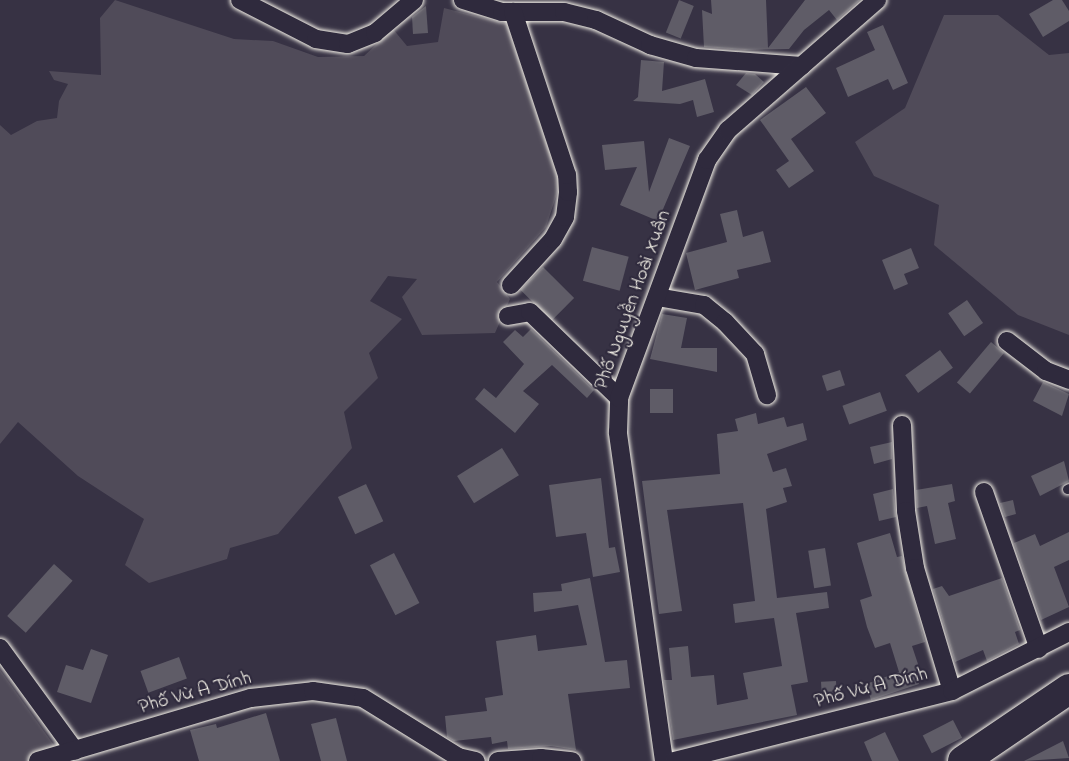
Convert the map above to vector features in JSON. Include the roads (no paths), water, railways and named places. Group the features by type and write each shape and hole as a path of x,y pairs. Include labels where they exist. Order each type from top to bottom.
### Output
{"highway":[{"path":"963,761 1069,689"}],"street":[{"path":"240,0 316,39 348,44 375,33 414,0"},
{"path":"463,0 477,7 564,12 596,20 650,45 696,58 802,66"},
{"name":"Phố Nguyễn Hoài Xuân","path":"664,761 618,432 619,398 707,160 728,130 877,0"},
{"path":"511,285 553,239 565,217 568,192 567,175 517,8"},
{"path":"657,297 704,305 725,322 755,354 767,395"},
{"path":"508,316 530,312 619,398"},
{"path":"1007,341 1046,371 1069,380"},
{"path":"902,425 906,511 915,568 952,691"},
{"path":"984,492 1039,649"},
{"name":"Phố Vừ A Dính","path":"674,761 952,691 1069,632"},
{"path":"0,648 75,751"},
{"name":"Phố Vừ A Dính","path":"38,761 251,698 313,691 363,698 464,760"},
{"path":"498,761 541,758 572,761"}]}
